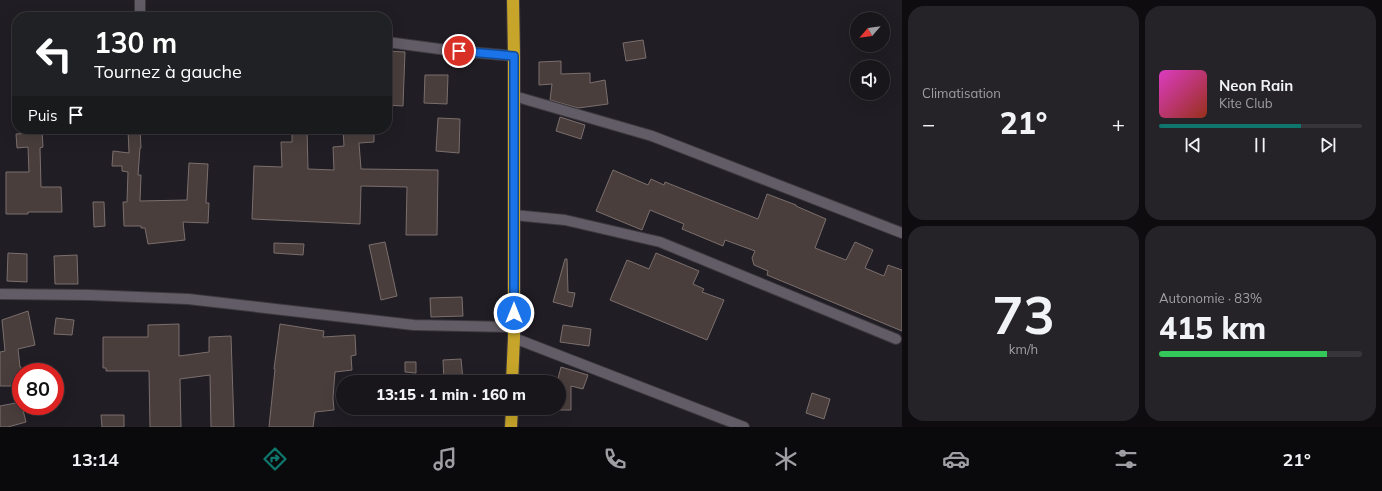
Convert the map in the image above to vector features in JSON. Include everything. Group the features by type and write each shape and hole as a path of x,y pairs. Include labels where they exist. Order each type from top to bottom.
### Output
{"highway":[{"path":"512,0 514,56 514,332 512,375"},
{"path":"511,427 512,415"}],"street":[{"path":"140,0 140,12"},
{"path":"392,43 514,56"},
{"path":"514,96 652,136 902,233"},
{"path":"514,215 565,220 660,242 896,339"},
{"path":"0,294 89,295 188,300 414,325 514,332 733,425 744,427"}],"building":[{"path":"643,40 646,58 626,61 623,43"},
{"path":"392,51 405,52 403,106 392,105"},
{"path":"561,61 561,74 590,73 590,83 605,80 608,104 578,108 550,100 552,84 539,85 539,62"},
{"path":"425,75 448,75 447,104 424,103"},
{"path":"560,117 585,125 581,139 556,131"},
{"path":"438,118 460,119 459,153 436,151"},
{"path":"16,134 42,134 43,147 40,148 41,187 61,187 62,212 28,212 28,214 6,214 6,172 29,172 28,147 17,148"},
{"path":"128,134 140,134 141,148 138,175 141,175 140,201 187,200 189,163 208,164 206,203 209,203 208,223 183,222 185,240 148,244 145,228 141,228 141,226 124,226 123,202 127,202 128,172 122,171 122,166 112,166 113,151 129,153"},
{"path":"292,134 307,134 308,169 334,170 333,147 344,146 343,134 374,134 374,142 359,143 361,169 438,170 437,235 406,235 407,187 361,186 360,224 252,219 254,166 282,167 281,142 292,142"},
{"path":"613,170 648,185 651,179 664,185 665,182 758,219 767,194 826,219 815,248 846,260 855,242 873,250 865,268 884,276 888,265 902,270 902,331 767,275 768,271 754,265 752,258 755,251 725,240 723,246 682,229 684,224 650,210 642,230 596,211"},
{"path":"93,202 104,202 105,226 94,227"},
{"path":"385,242 397,296 381,300 369,245"},
{"path":"274,243 304,244 303,255 274,253"},
{"path":"8,253 27,254 27,282 7,281"},
{"path":"656,253 699,271 693,284 704,289 702,292 724,300 707,340 610,300 627,260 649,269"},
{"path":"77,255 78,284 55,284 54,256"},
{"path":"565,259 567,259 568,292 575,293 572,307 553,302"},
{"path":"462,297 463,316 431,317 430,298"},
{"path":"28,311 35,345 18,349 20,363 12,363 12,386 0,386 0,352 5,351 2,320"},
{"path":"56,318 74,320 72,335 54,334"},
{"path":"179,324 179,356 209,352 209,337 231,336 234,427 211,427 210,375 180,379 181,427 150,427 149,371 106,371 106,368 103,368 103,337 148,337 148,325"},
{"path":"280,324 324,331 323,337 355,335 356,355 351,356 352,370 335,372 333,398 334,410 315,412 313,427 269,427"},
{"path":"563,325 591,329 589,346 560,342"},
{"path":"461,359 463,375 444,375 443,360"},
{"path":"405,362 416,362 416,373 405,372"},
{"path":"561,367 588,375 583,389 571,386 571,410 566,410 566,375 559,375"},
{"path":"812,393 830,399 824,419 806,413"},
{"path":"12,404 12,415 24,415 26,422 8,427 0,427 0,406"},
{"path":"101,415 124,415 124,427 102,427"}],"route":[{"path":"459,51 514,56 514,313"}]}
